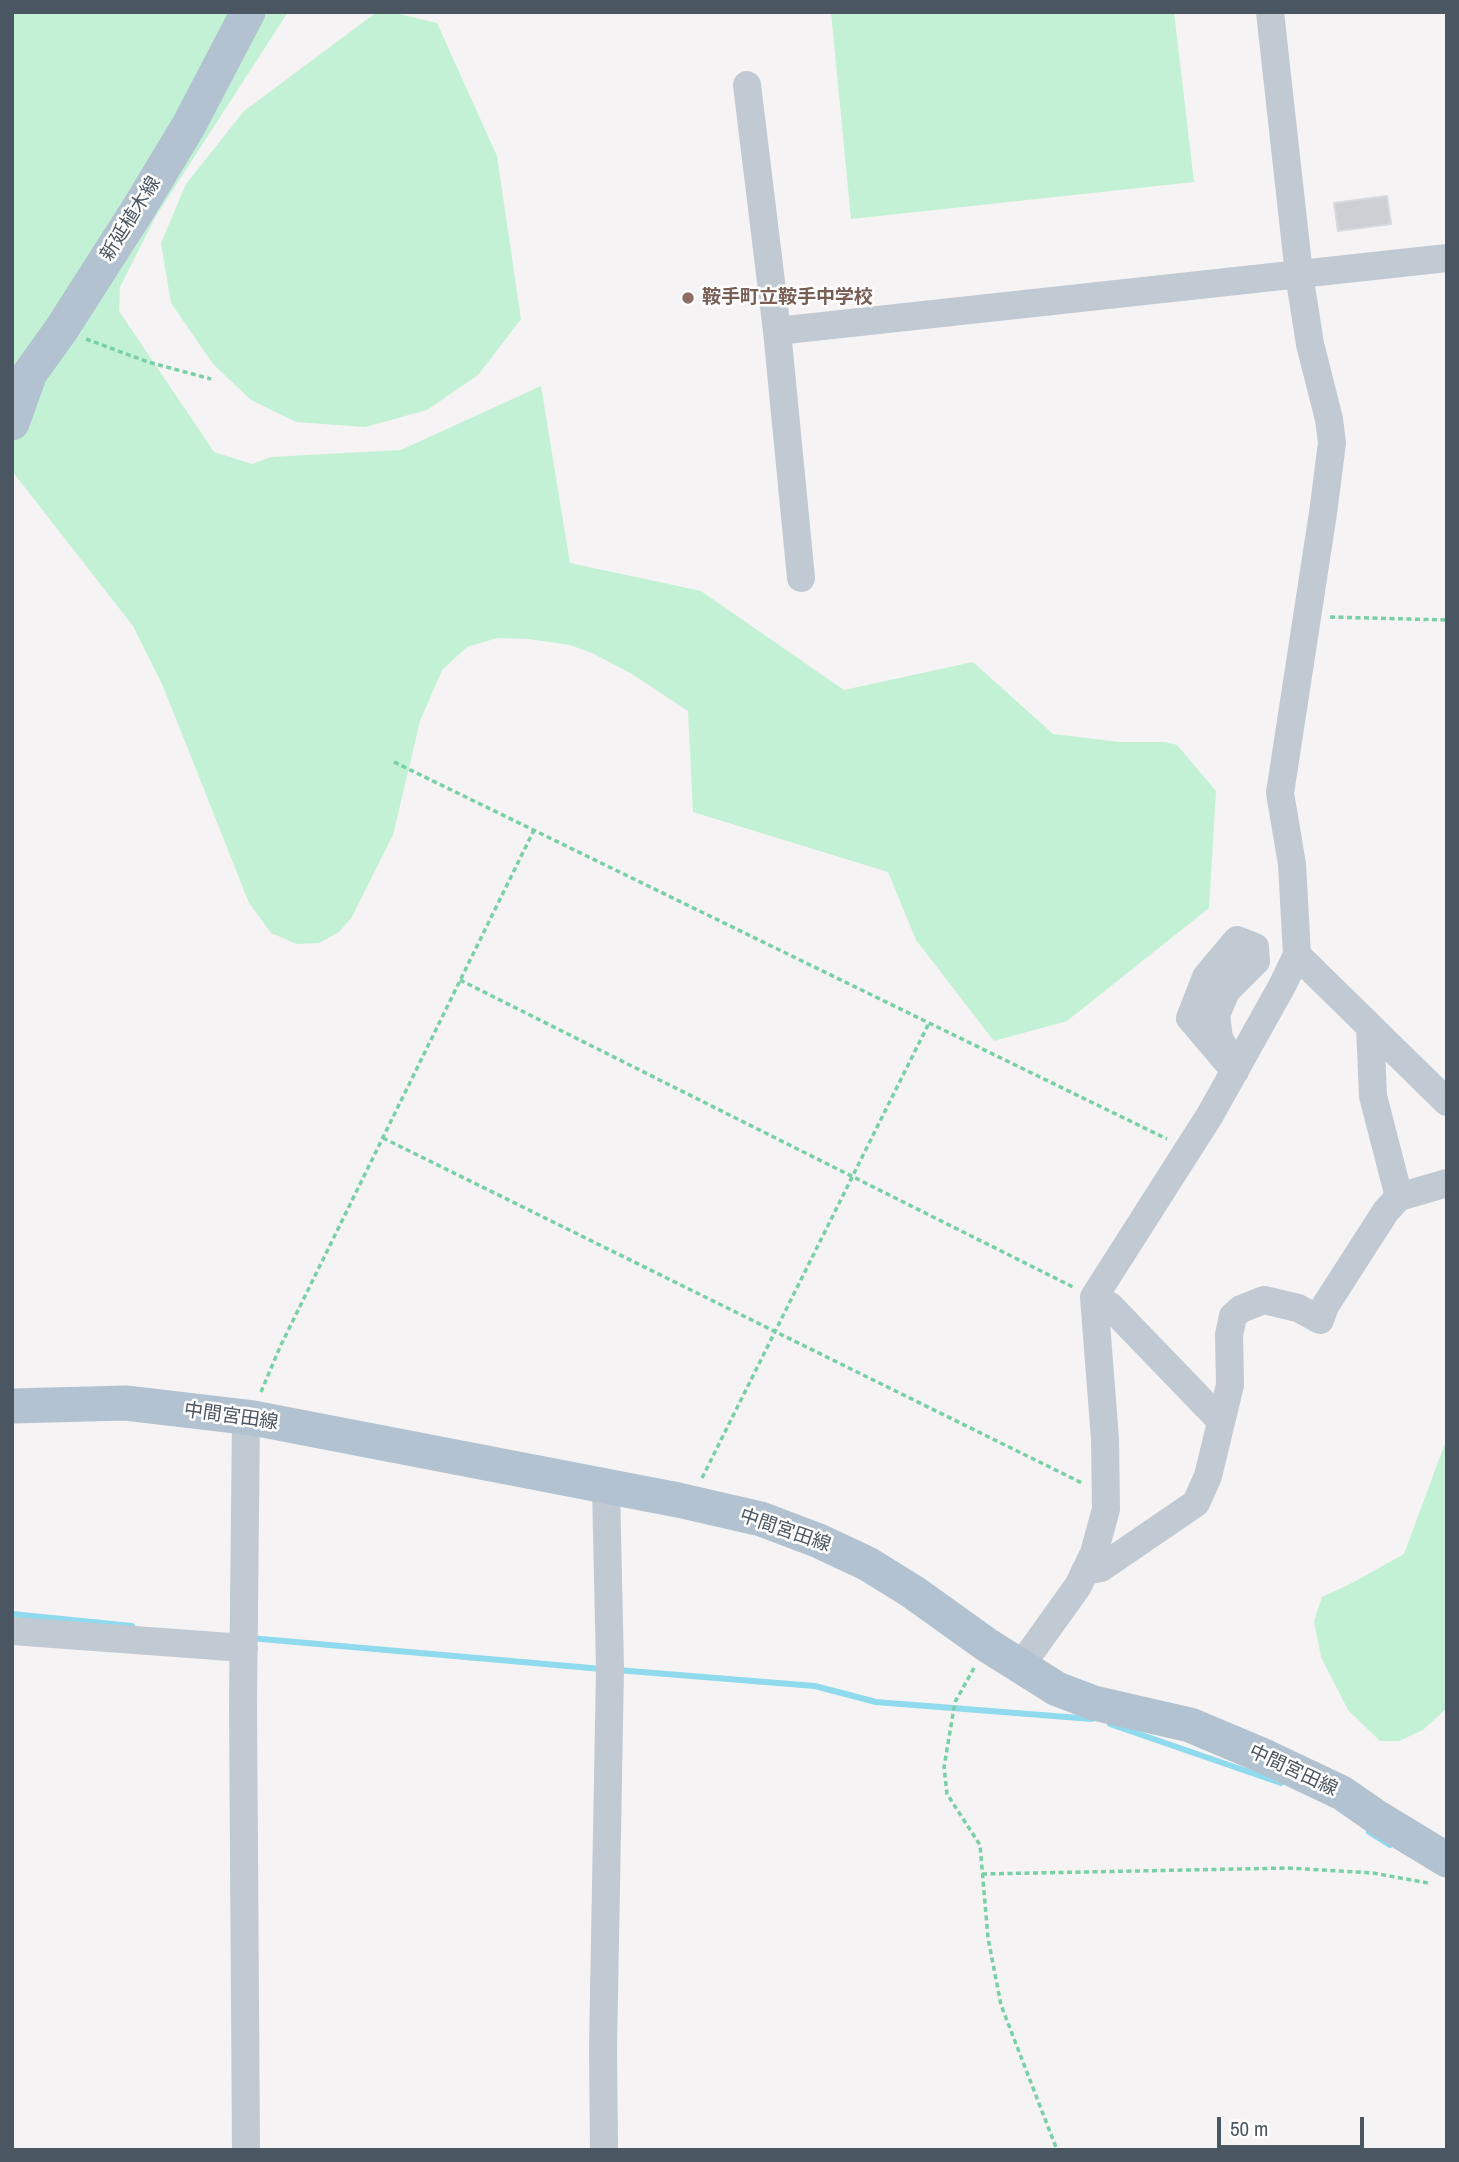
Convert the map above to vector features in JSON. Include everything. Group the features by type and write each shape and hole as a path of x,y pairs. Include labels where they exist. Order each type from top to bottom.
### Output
{"main road":[{"name":"新延植木線","path":"12,423 30,373 61,330 189,125 248,12"},
{"name":"中間宮田線","path":"12,1406 126,1403 249,1417 761,1518 856,1558 913,1592 987,1645 1057,1689 1081,1698 1190,1726 1266,1757 1342,1793 1445,1859"}],"street":[{"path":"1020,1667 1078,1586 1094,1553 1106,1509 1105,1438 1094,1297 1188,1149 1297,955 1292,863 1280,793 1332,443 1329,419 1310,344 1299,274 1270,12"},
{"path":"747,85 778,331 801,578"},
{"path":"778,331 1447,258"},
{"path":"1297,955 1447,1102"},
{"path":"1370,1027 1373,1096 1399,1197"},
{"path":"1085,1571 1101,1568 1196,1503 1208,1476 1230,1385 1229,1335 1233,1316 1241,1309 1264,1300 1298,1308 1320,1320 1325,1306 1349,1266 1386,1211 1399,1197 1447,1183"},
{"path":"1094,1297 1110,1306 1221,1421"},
{"path":"246,2150 244,1648 249,1417"},
{"path":"604,2150 610,1668 606,1487"},
{"path":"12,1631 244,1648"}],"path":[{"path":"61,330 148,362 211,379"},
{"path":"1307,617 1447,620"},
{"path":"394,762 1188,1149"},
{"path":"249,1417 279,1348 534,830"},
{"path":"460,980 1094,1297"},
{"path":"691,1504 929,1023"},
{"path":"383,1138 1092,1488 1106,1490"},
{"path":"987,1645 955,1702 944,1767 947,1794 980,1845 988,1938 1001,2005 1057,2150"},
{"path":"982,1874 1287,1868 1373,1873 1428,1883 1445,1859"}],"green space":[{"path":"12,12 288,12 156,216 120,287 119,311 214,452 252,464 271,457 401,450 541,386 570,563 701,591 844,690 973,662 1053,734 1177,745 1216,791 1209,908 1067,1021 994,1041 916,940 888,872 693,812 688,711 632,674 592,653 570,645 497,638 467,647 442,670 420,721 393,835 352,917 339,932 319,943 297,944 271,933 249,903 163,686 133,626 12,471"},
{"path":"377,12 391,12 437,23 497,156 521,319 478,375 427,410 365,427 296,422 251,400 213,364 171,303 161,243 186,184 244,111"},
{"path":"831,12 1174,12 1194,182 851,219"},
{"path":"1447,1438 1447,1708 1423,1730 1399,1741 1380,1741 1348,1710 1321,1657 1314,1621 1322,1597 1404,1554"}],"building":[{"path":"1387,196 1391,224 1338,231 1334,203"}],"waterway":[{"path":"12,1614 132,1626"},
{"path":"250,1638 602,1669"},
{"path":"617,1670 815,1686 876,1702 1092,1719"},
{"path":"1110,1724 1281,1783"},
{"path":"1369,1832 1390,1845"}],"place":[{"name":"鞍手町立鞍手中学校","path":"688,298"}]}
